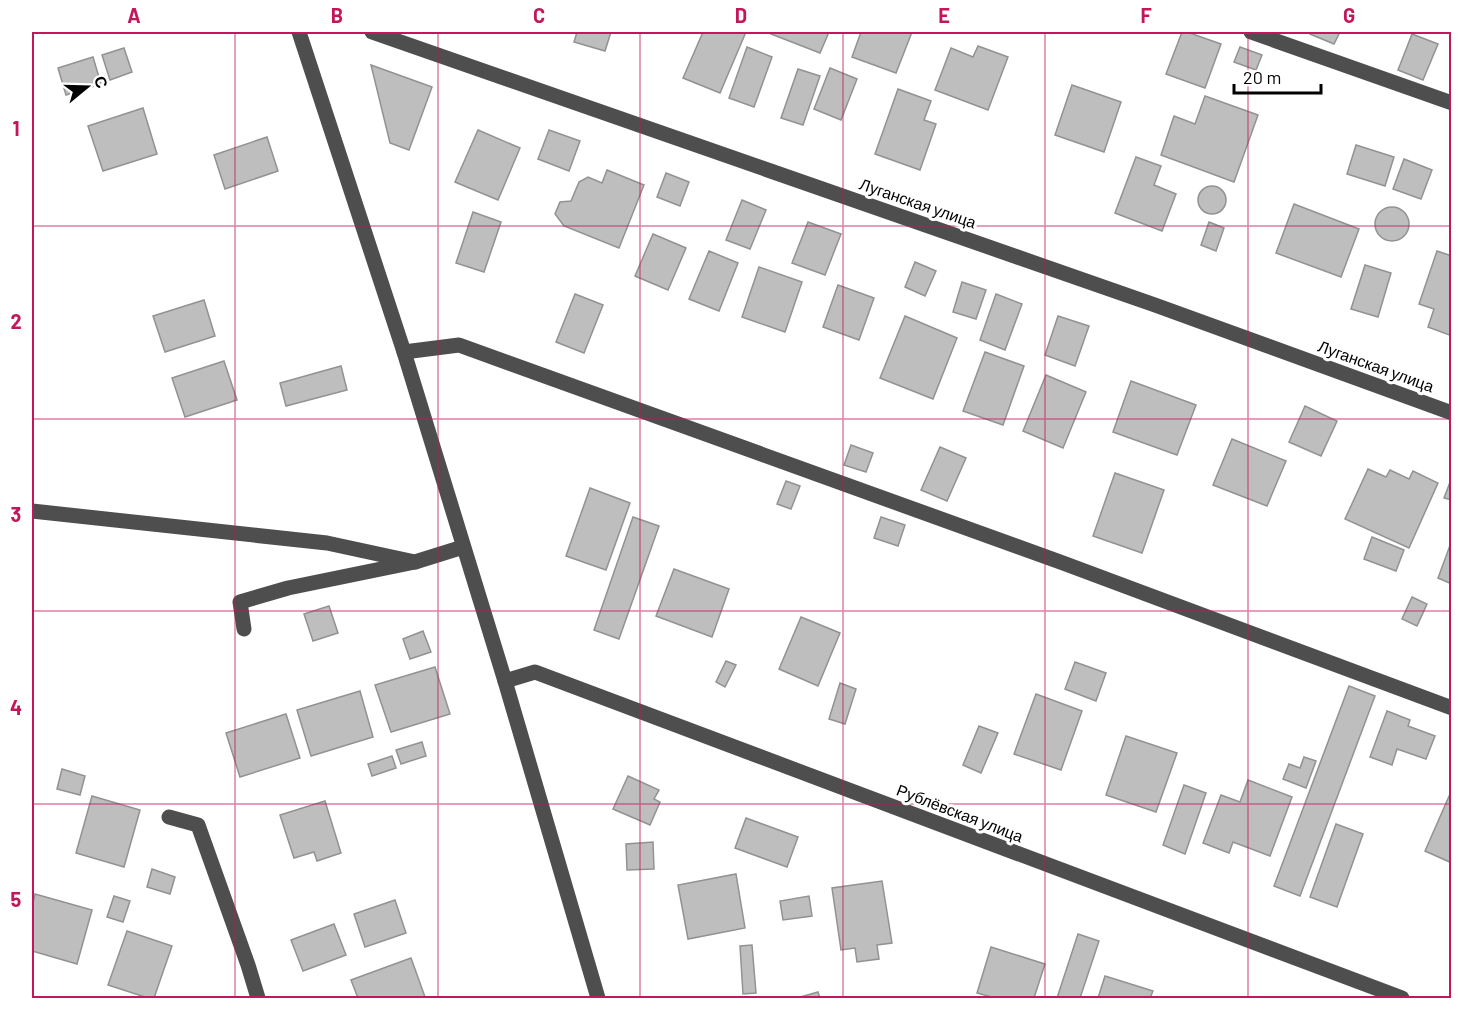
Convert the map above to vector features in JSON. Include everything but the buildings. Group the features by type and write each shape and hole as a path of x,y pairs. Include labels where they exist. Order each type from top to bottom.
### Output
{"street":[{"path":"299,32 404,352 505,681 598,999"},
{"name":"Луганская улица","path":"372,32 1155,304 1452,413"},
{"path":"1251,32 1452,103"},
{"path":"404,352 459,345 1063,563 1452,708"},
{"path":"32,511 327,543 415,562"},
{"path":"244,629 240,602 288,588 415,562 463,547"},
{"name":"Рублёвская улица","path":"505,681 535,672 1402,999"},
{"path":"169,817 198,825 258,999"}]}
